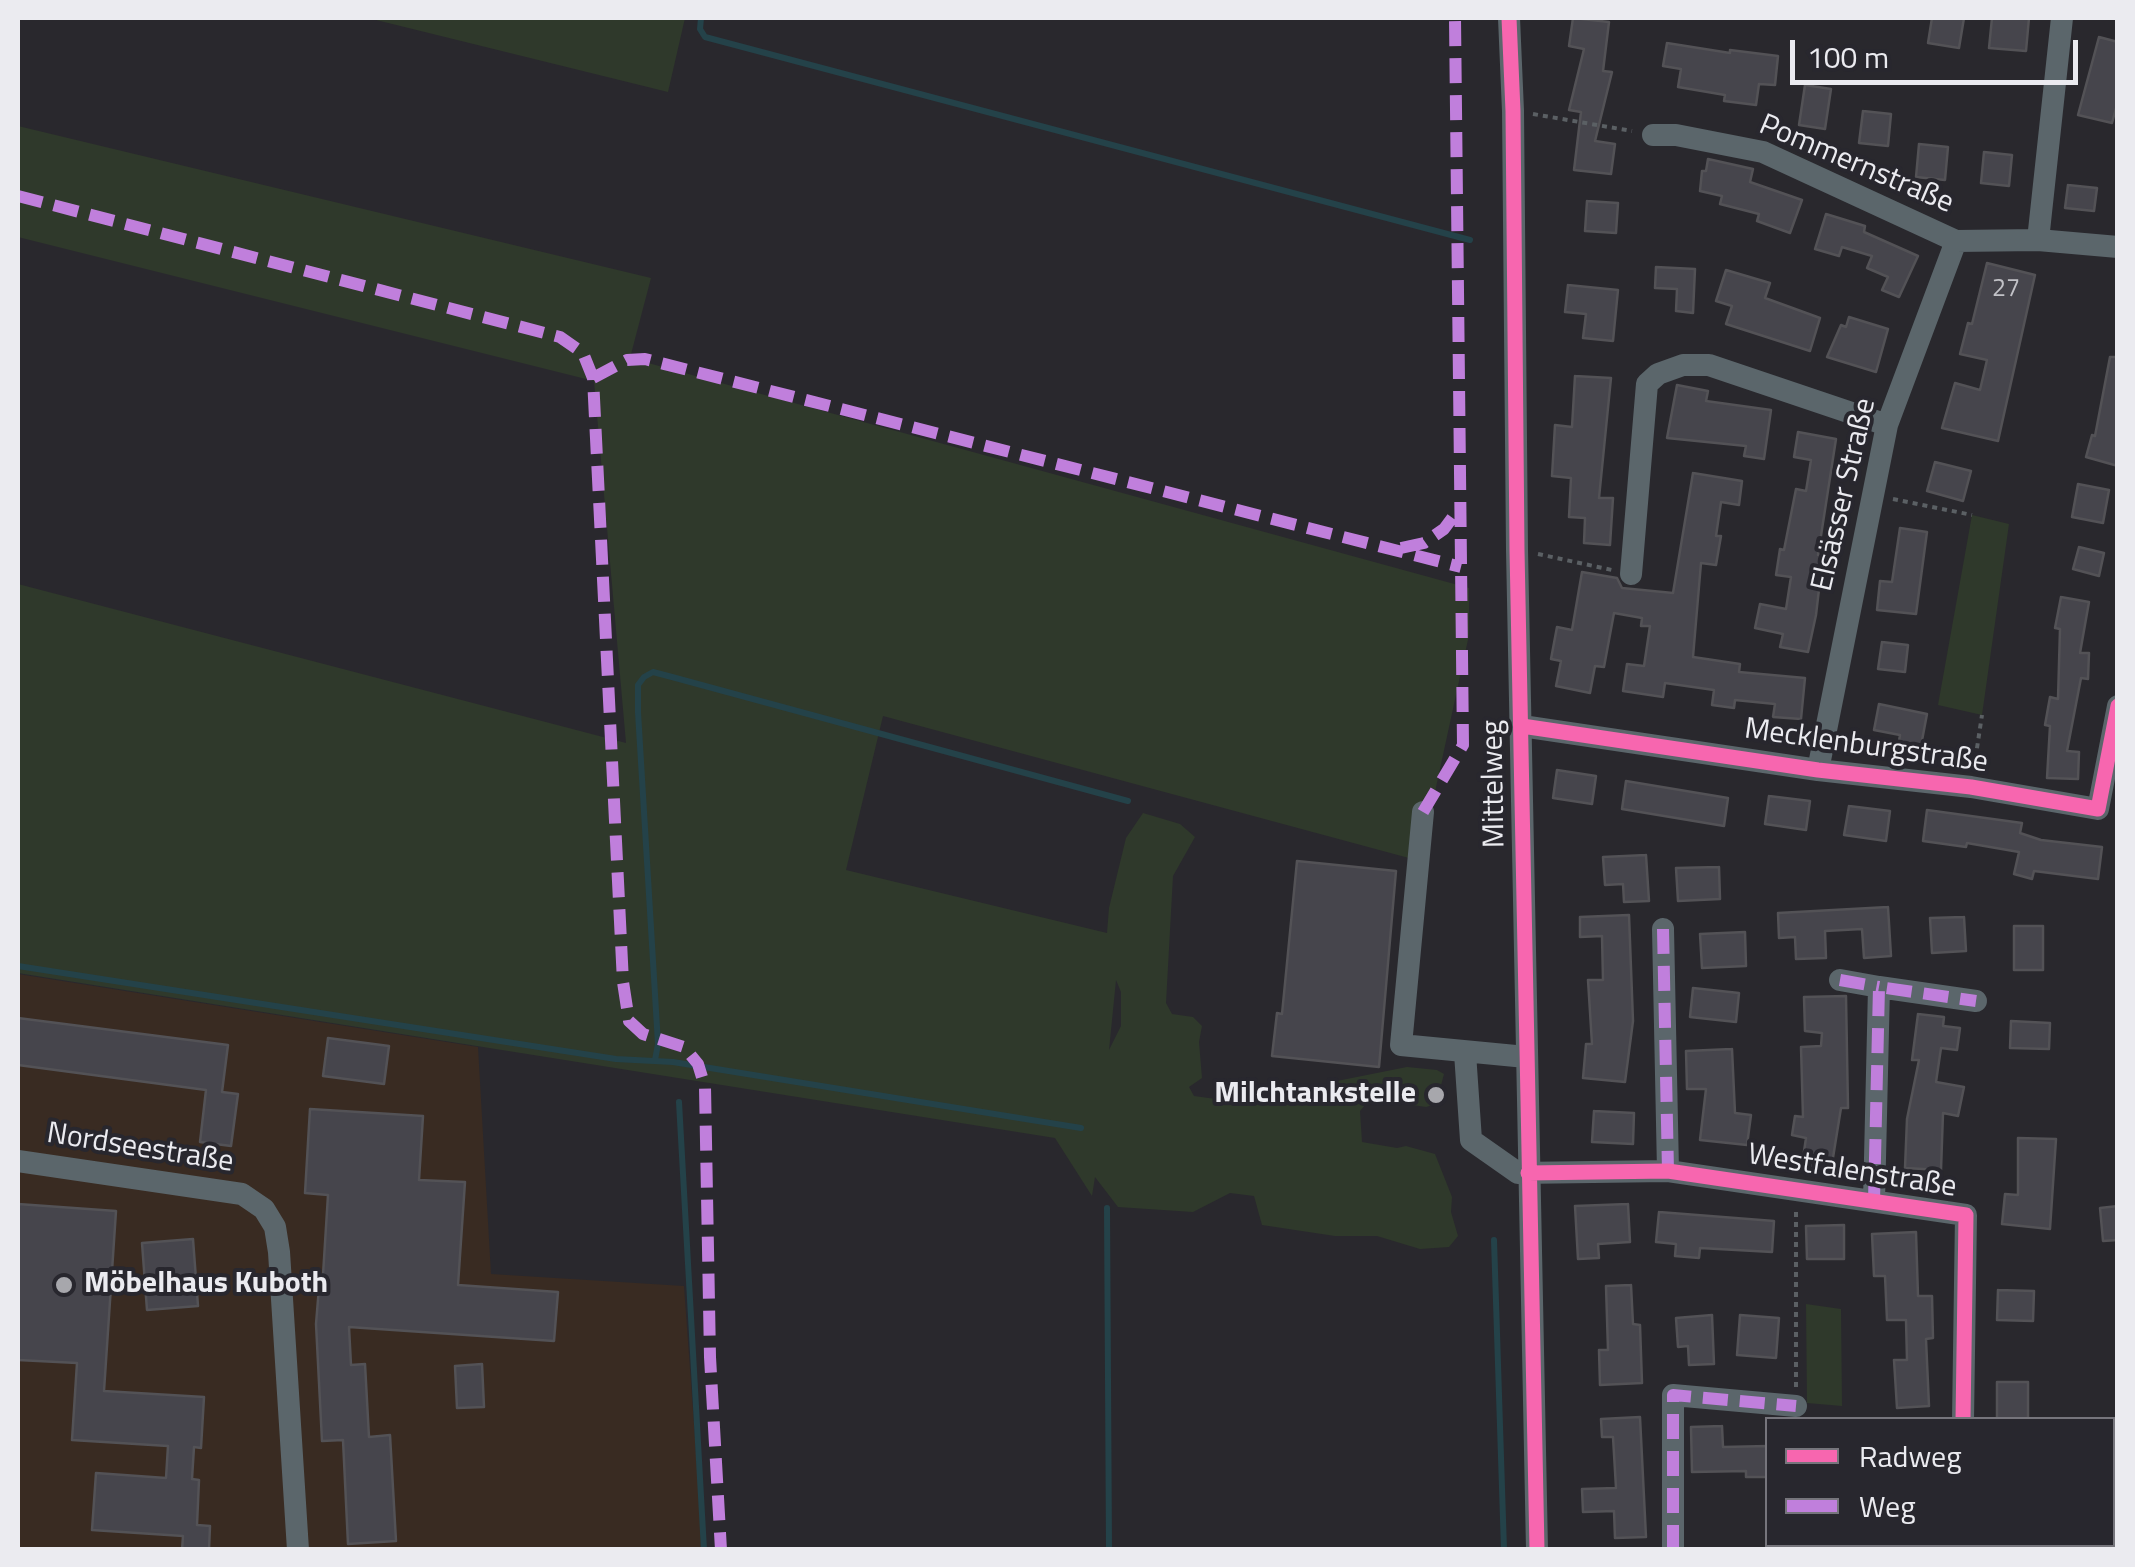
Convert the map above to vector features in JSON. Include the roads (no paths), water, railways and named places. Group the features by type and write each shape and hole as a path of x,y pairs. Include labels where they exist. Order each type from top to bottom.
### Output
{"street":[{"name":"Mittelweg","path":"1509,18 1514,111 1526,1057 1537,1550"},
{"path":"2038,240 2062,18"},
{"name":"Pommernstraße","path":"1653,135 1676,135 1763,152 1956,241 2038,240 2118,247"},
{"name":"Elsässer Straße","path":"1818,770 1887,425 1956,241"},
{"path":"1631,574 1647,384 1658,374 1683,365 1709,364 1887,425"},
{"name":"Mecklenburgstraße","path":"1522,726 1818,770 1972,787 2098,809 2118,706"},
{"path":"1423,812 1402,1045 1526,1057"},
{"path":"1663,930 1668,1171"},
{"path":"1840,980 1976,1001"},
{"path":"1874,1201 1880,988"},
{"path":"1465,1053 1471,1140 1518,1173 1528,1173"},
{"name":"Nordseestraße","path":"18,1161 242,1194 264,1208 275,1227 280,1252 298,1550"},
{"name":"Westfalenstraße","path":"1528,1173 1668,1171 1966,1215 1963,1417"},
{"path":"1673,1550 1673,1395 1796,1406"}],"waterway":[{"path":"701,18 700,29 705,37 1470,240"},
{"path":"655,1060 658,1044 638,712 638,685 653,672 1128,801"},
{"path":"18,966 616,1059 673,1062 1081,1128"},
{"path":"679,1102 704,1550"},
{"path":"1107,1208 1109,1550"},
{"path":"1494,1240 1504,1550"}],"place":[{"name":"Milchtankstelle","path":"1436,1095"},
{"name":"Möbelhaus Kuboth","path":"64,1285"}]}
